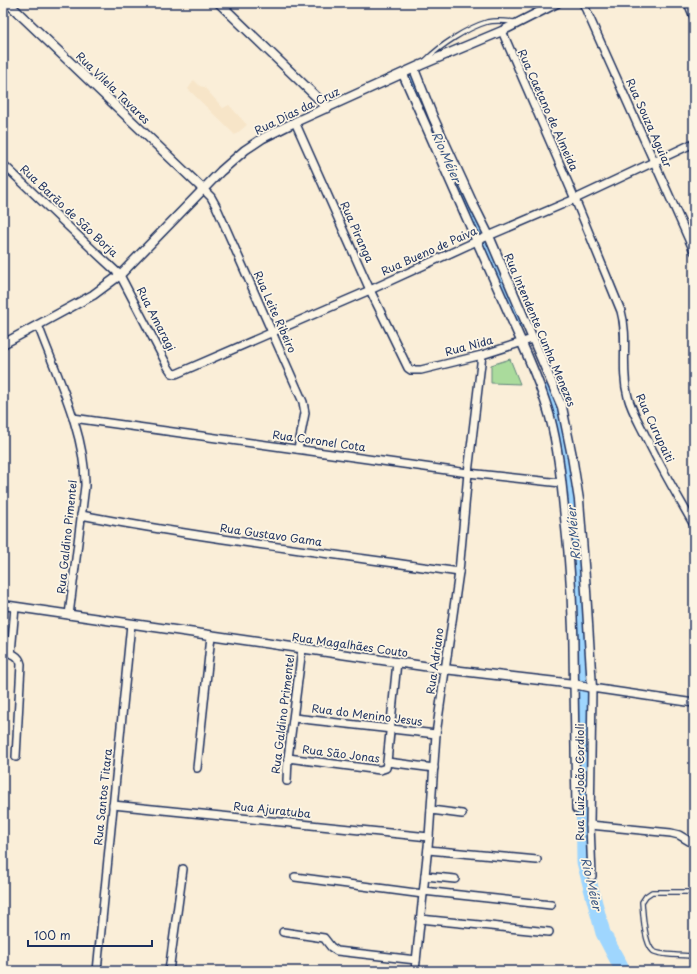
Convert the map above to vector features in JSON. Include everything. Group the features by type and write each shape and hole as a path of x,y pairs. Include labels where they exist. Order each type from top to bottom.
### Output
{"street":[{"name":"Rua Vilela Tavares","path":"8,3 203,189"},
{"path":"219,3 328,108"},
{"name":"Rua Dias da Cruz","path":"3,344 93,294 120,275 221,171 263,138 417,67 502,31 557,3"},
{"name":"Rua Souza Aguiar","path":"583,3 694,251"},
{"path":"688,3 694,17"},
{"name":"Rua Caetano de Almeida","path":"502,31 574,199"},
{"name":"Rua Intendente Cunha Menezes","path":"417,67 436,124 474,206 483,238 522,343 540,386 550,418 562,483 571,569 573,609 583,686"},
{"name":"Rua Intendente Cunha Menezes","path":"403,74 532,339 562,407 572,456 578,500 586,590 583,686"},
{"name":"Rua Piranga","path":"295,122 405,365 411,370"},
{"name":"Rua Bueno de Paiva","path":"172,373 180,373 370,290 483,238 574,199 694,143"},
{"name":"Rua Barão de São Borja","path":"3,164 120,275"},
{"name":"Rua Leite Ribeiro","path":"203,189 211,197 216,206 305,408 298,449"},
{"name":"Rua Curupaiti","path":"574,199 621,311 624,322 624,378 628,397 660,465 694,525"},
{"name":"Rua Amaragi","path":"120,275 172,373"},
{"name":"Rua Galdino Pimentel","path":"38,325 73,418 85,473 85,486 70,615"},
{"name":"Rua Nida","path":"411,370 421,370 482,355 532,339"},
{"name":"Rua Adriano","path":"415,971 428,850 436,734 444,669 459,572 468,473 482,355"},
{"name":"Rua Coronel Cota","path":"73,418 468,473 562,483"},
{"name":"Rua Gustavo Gama","path":"81,515 135,526 459,572"},
{"name":"Rua Magalhães Couto","path":"3,605 302,649 444,669 583,686 694,703"},
{"path":"15,607 7,653 17,656 20,660 22,668 16,757"},
{"name":"Rua Santos Titara","path":"97,971 131,624"},
{"path":"197,768 211,636"},
{"name":"Rua Galdino Primentel","path":"287,782 288,758 302,649"},
{"path":"387,762 397,662"},
{"name":"Rua Luiz João Cordioli","path":"576,809 583,686"},
{"name":"Rua Luiz João Cordioli","path":"583,686 592,876"},
{"name":"Rua do Menino Jesus","path":"294,718 436,734"},
{"name":"Rua São Jonas","path":"288,758 380,770 386,768 387,762 434,768"},
{"name":"Rua Ajuratuba","path":"113,805 429,836"},
{"path":"431,810 462,814"},
{"path":"590,826 671,833 679,835 694,844"},
{"path":"428,850 537,860"},
{"path":"170,971 183,869"},
{"path":"425,876 455,879"},
{"path":"295,877 423,893 551,905"},
{"path":"420,919 549,932"},
{"path":"283,932 324,938 331,947 337,951 416,960"}],"lane":[{"path":"417,67 438,49 469,30 487,22 503,20 518,23"},
{"path":"694,892 652,892 646,896 642,902 647,939 654,951 659,953 694,956"}],"shaded area":[{"path":"194,80 200,86 204,87 223,108 229,105 247,125 235,135 188,89"}],"green space":[{"path":"510,359 520,384 491,383 491,365"}],"waterway":[{"name":"Rio Méier","path":"414,83 479,231"},
{"name":"Rio Méier","path":"486,247 519,321"},
{"name":"Rio Méier","path":"549,391 555,407 563,440 571,492 576,545 582,678"},
{"name":"Rio Méier","path":"582,695 584,862 603,933 623,971"}]}
